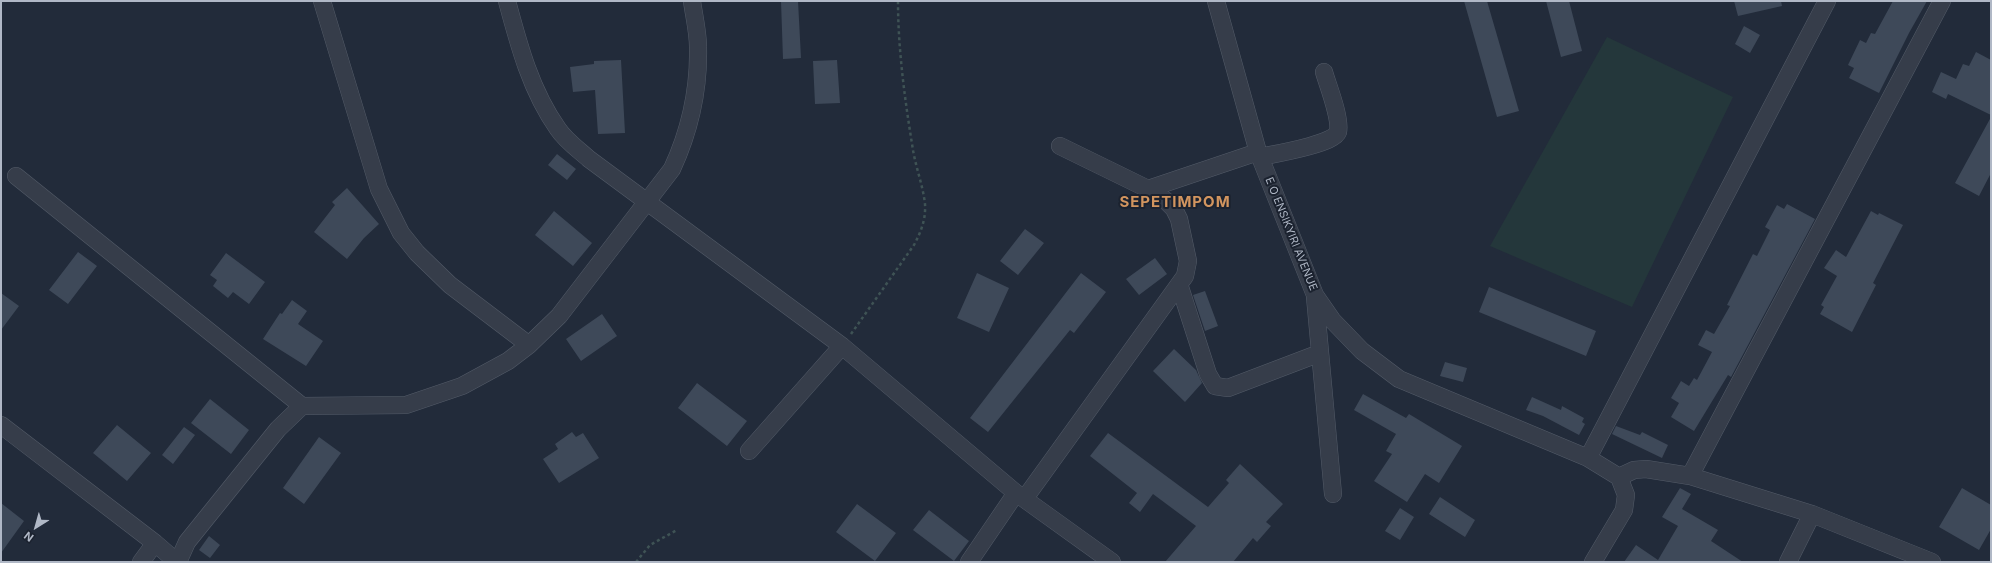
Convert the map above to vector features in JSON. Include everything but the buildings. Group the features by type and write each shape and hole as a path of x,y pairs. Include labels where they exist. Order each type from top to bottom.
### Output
{"street":[{"path":"322,1 379,189 401,233 417,253 450,285 529,345"},
{"path":"508,1 519,45 535,91 559,130 589,159 842,346 1021,495 1112,562"},
{"path":"16,176 302,406 406,405 462,386 508,361 529,345 559,316 672,169 682,148 690,122 698,72 698,45 692,1"},
{"name":"E O ENSIKYIRI AVENUE","path":"1216,1 1259,155 1315,295 1333,321 1362,351 1399,379 1588,458 1618,477"},
{"path":"1588,458 1827,1"},
{"path":"1690,476 1942,1"},
{"path":"1148,189 1259,155 1321,142 1333,138 1338,132 1338,122 1324,72"},
{"path":"969,562 1185,276 1188,261 1180,220 1174,209 1165,200 1148,189 1060,146"},
{"path":"1179,284 1208,374 1215,386 1228,388 1320,353"},
{"path":"1315,295 1333,494"},
{"path":"749,451 842,346"},
{"path":"1,425 178,562 187,542 278,429 302,406"},
{"path":"1593,562 1624,510 1626,495 1618,477 1634,470 1646,469 1690,476 1812,514 1932,562"},
{"path":"1788,562 1812,514"},
{"path":"141,562 155,543"}],"path":[{"path":"842,346 914,245 922,230 925,204 913,151 898,33 898,1"},
{"path":"636,562 650,545 677,530"}],"green space":[{"path":"1607,37 1733,97 1632,307 1490,246"}],"district":[{"name":"SEPETIMPOM","path":"1175,202"}]}
